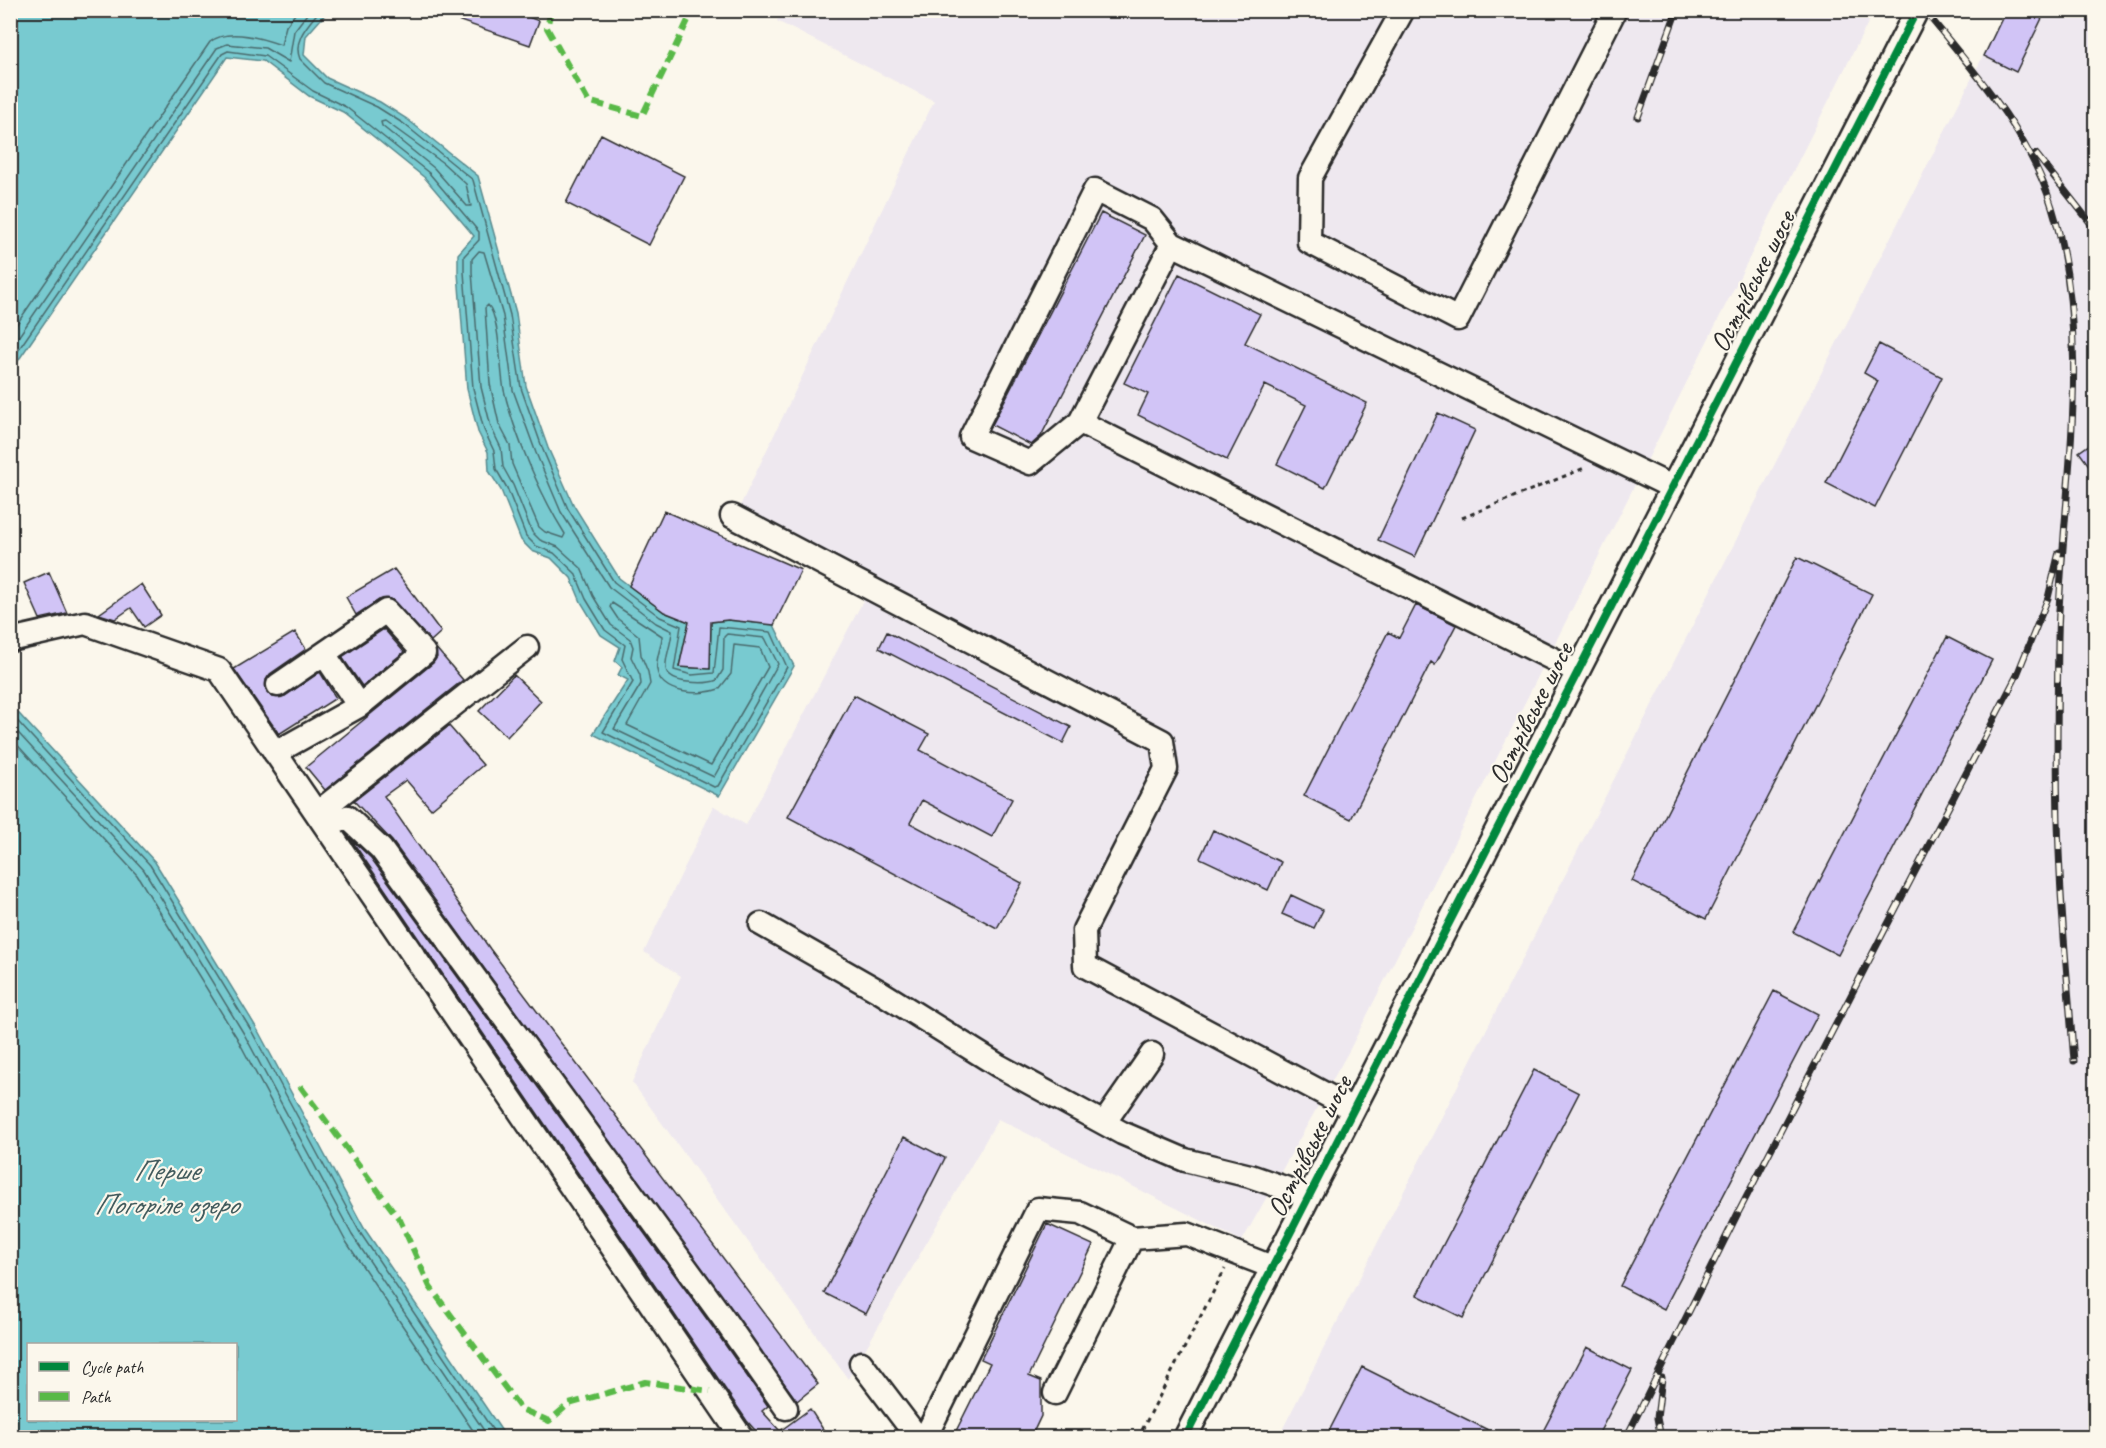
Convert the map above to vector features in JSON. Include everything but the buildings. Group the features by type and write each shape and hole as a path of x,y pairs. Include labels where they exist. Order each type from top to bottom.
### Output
{"street":[{"path":"1403,10 1310,178 1309,242 1458,319 1615,10"},
{"name":"Острівське шосе","path":"1185,1437 1917,10"},
{"path":"1172,244 1080,422 1030,463 970,437 1095,190 1152,219 1172,244 1672,487"},
{"path":"1080,422 1577,671"},
{"path":"732,516 1162,741 1166,769 1084,930 1085,966 1353,1109"},
{"path":"275,753 359,706 424,653 386,611 278,685"},
{"path":"10,640 86,623 219,670 742,1437"},
{"path":"321,820 527,647"},
{"path":"324,654 359,706"},
{"path":"321,820 347,817 381,849 786,1408"},
{"path":"761,924 882,993 999,1066 1104,1123 1185,1160 1250,1176 1308,1196"},
{"path":"1104,1123 1152,1054"},
{"path":"925,1437 1038,1209 1080,1214 1132,1238 1188,1234 1272,1267"},
{"path":"1055,1393 1132,1238"},
{"path":"861,1363 918,1437"}],"path":[{"path":"1462,518 1611,457"},
{"path":"1138,1437 1234,1252"}],"shaded area":[{"path":"782,11 1874,11 1350,1049 1242,1241 998,1119 848,1379 632,1082 681,976 644,952 714,806 746,825 873,582 740,506 934,101 777,21"},
{"path":"2006,11 2095,11 2095,1437 1278,1438"}],"water":[{"path":"11,11 328,11 306,36 304,55 327,78 380,102 407,119 478,176 516,313 526,386 548,448 574,506 619,578 664,612 689,622 679,667 710,669 711,622 728,620 774,625 794,666 719,796 593,734 628,680 618,675 622,667 615,661 620,647 601,635 581,602 571,578 551,558 532,551 521,540 501,490 489,471 488,452 478,432 467,389 458,273 458,254 474,236 425,178 343,112 309,96 263,61 227,57 11,371"},
{"name":"Перше Погоріле озеро","path":"10,704 155,862 256,1027 364,1228 506,1437 11,1437"}],"railway":[{"path":"1638,117 1677,10"},
{"path":"1924,10 1998,103 2029,153 2052,207 2065,260 2072,314 2074,368 2069,476 2060,584 2057,786 2061,898 2074,1061"},
{"path":"2036,154 2096,230"},
{"path":"1626,1438 1737,1215 2017,675 2048,598 2059,552"},
{"path":"1661,1438 1657,1418 1662,1378"}],"marked path":[{"path":"551,10 547,28 588,101 642,116 693,10"},
{"path":"300,1086 400,1220 430,1287 521,1409 549,1421 569,1404 645,1382 710,1391"}],"cycle path":[{"path":"1185,1438 1917,10"}]}
